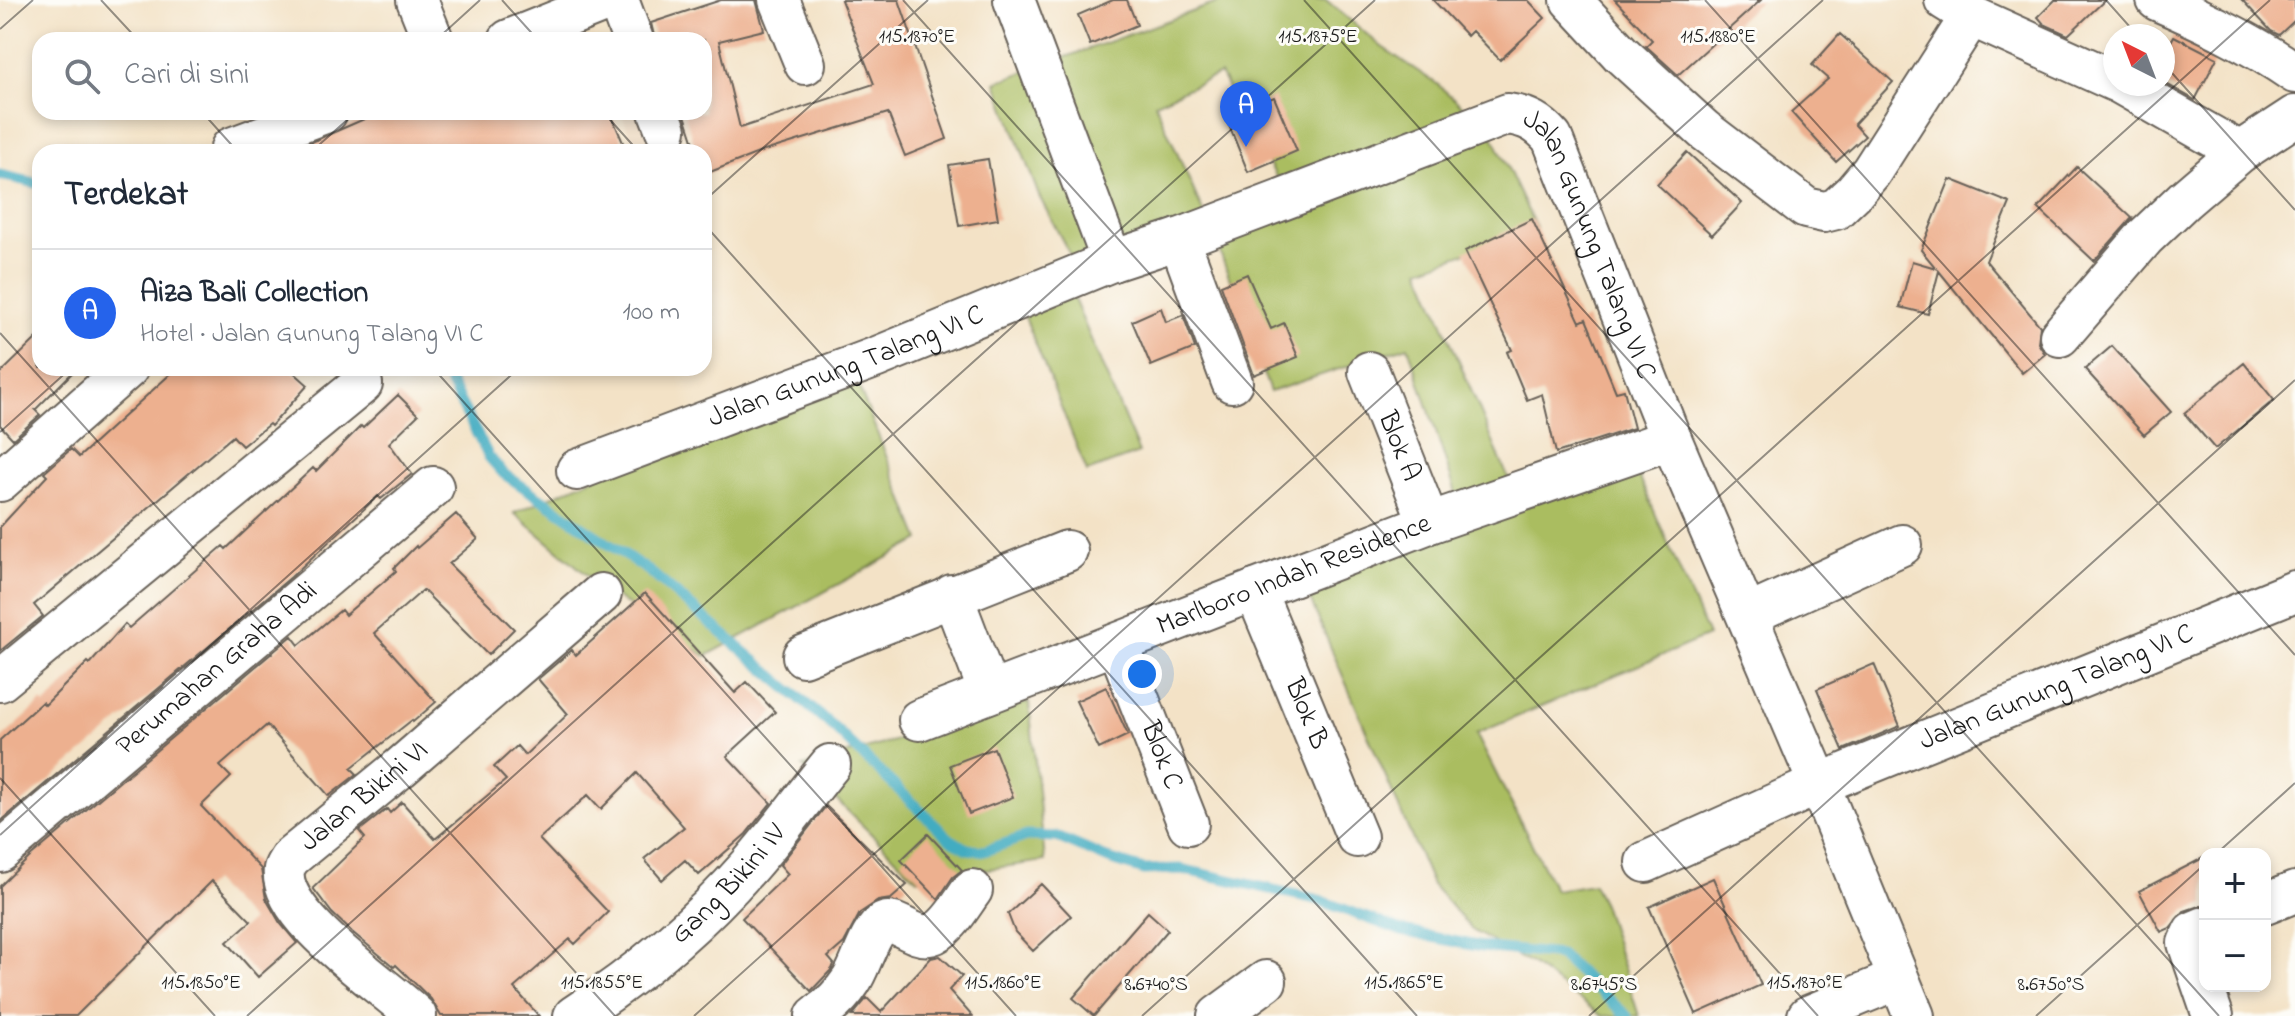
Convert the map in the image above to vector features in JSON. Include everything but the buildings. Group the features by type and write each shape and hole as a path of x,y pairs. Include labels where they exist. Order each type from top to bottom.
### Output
{"street":[{"path":"417,0 430,32"},
{"path":"529,32 609,0"},
{"path":"618,0 630,32"},
{"path":"779,0 805,64"},
{"path":"1014,0 1112,261"},
{"path":"1571,0 1621,54 1704,130 1806,208 1824,212 1836,209 1871,172 1958,8 2103,75"},
{"path":"2157,0 2255,48 2295,73"},
{"path":"2142,96 2240,152"},
{"name":"Jalan Gunung Talang VI C","path":"577,470 877,357 1112,261 1179,239 1508,114 1525,117 1541,126 1552,138 1671,439 1748,615 1914,1016"},
{"path":"2060,336 2145,237 2240,152 2295,116"},
{"path":"282,142 315,120"},
{"path":"1179,239 1232,382"},
{"name":"Blok A","path":"1369,372 1429,523"},
{"path":"0,481 119,376"},
{"path":"0,681 362,384"},
{"name":"Marlboro Indah Residence","path":"919,720 1429,523 1671,439"},
{"name":"Perumahan Graha Adi","path":"0,852 433,487"},
{"path":"1748,615 1902,545"},
{"path":"803,656 1067,551"},
{"name":"Blok B","path":"1255,590 1357,837"},
{"name":"Jalan Gunung Talang VI C","path":"1646,862 1819,784 2295,591"},
{"name":"Jalan Bikini VI","path":"416,1016 369,980 298,910 288,894 284,870 290,858 400,768 601,594"},
{"path":"952,595 989,692"},
{"name":"Blok C","path":"1117,644 1188,824"},
{"name":"Gang Bikini IV","path":"574,1016 607,995 674,942 749,866 830,765"},
{"path":"816,1016 851,981 875,933 884,923 890,922 916,934 931,935 945,925 972,890"},
{"path":"2271,902 2295,892"},
{"path":"2199,930 2193,932 2188,943 2199,975"},
{"path":"1808,1016 1898,979"},
{"path":"1218,1016 1266,981"},
{"path":"2205,992 2213,1016"}],"shaded area":[{"path":"624,120 691,120 694,129 660,144 633,144"}],"green space":[{"path":"1225,0 1326,0 1382,47 1437,84 1490,130 1536,228 1420,269 1520,506 1630,455 1708,636 1476,734 1555,890 1593,884 1603,904 1639,1016 1602,1016 1531,964 1472,930 1432,885 1301,578 1467,527 1408,346 1270,392 1216,241 1088,289 1039,196 996,82","holes":["1220,74 1293,207 1216,241 1155,103"]},
{"path":"1071,292 1139,453 1087,472 1021,307"},
{"path":"850,365 920,540 706,656 606,591 514,513"},
{"path":"1029,702 1045,861 917,879 803,767"}],"waterway":[{"path":"0,175 32,182"},
{"path":"447,376 489,457 504,474 649,571 831,725 950,839 967,849 984,851 1027,836 1057,837 1144,870 1181,869 1319,900 1402,931 1482,947 1560,955 1627,1016"}],"place":[{"name":"Aiza Bali Collection","path":"1246,147"}]}
